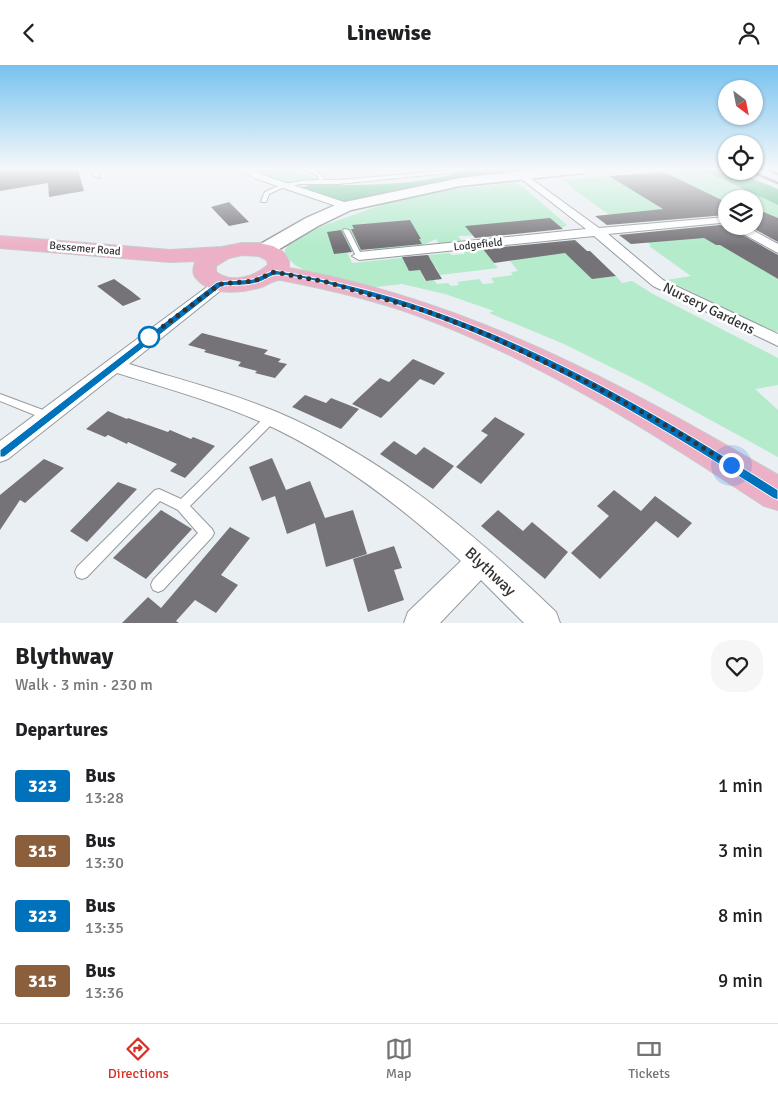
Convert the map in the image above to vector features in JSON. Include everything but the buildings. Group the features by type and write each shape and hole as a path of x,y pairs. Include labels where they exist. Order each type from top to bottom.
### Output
{"main road":[{"name":"Bessemer Road","path":"0,241 170,256 222,253 242,249 269,261"},
{"path":"222,253 205,264 212,277 249,283 266,277 269,261 326,282 426,311 488,335 591,384 669,427 778,494"},
{"name":"Bessemer Road","path":"170,256 212,277"}],"street":[{"path":"313,195 346,206"},
{"path":"269,261 312,222 346,206 398,195"},
{"path":"548,195 597,232"},
{"name":"Lodgefield","path":"705,209 718,217"},
{"name":"Lodgefield","path":"359,256 718,221"},
{"name":"Nursery Gardens","path":"597,232 658,283 778,341"},
{"path":"752,235 778,249"},
{"path":"0,453 113,365 212,277"},
{"name":"Blythway","path":"113,365 227,401 271,419 322,444 371,474 442,527 481,560 545,623"},
{"path":"419,623 481,560"}],"lane":[{"path":"264,201 266,195"},
{"path":"346,230 359,256"},
{"path":"0,397 48,416"},
{"path":"182,506 271,419"},
{"path":"82,572 158,494 182,506 207,533 158,585"}],"green space":[{"path":"319,195 397,195 344,204"},
{"path":"415,195 533,195 567,225 556,229 499,235 458,236 465,245 442,248 436,239 423,245 374,250 371,242 359,243 362,251 347,252 352,263 449,253 452,255 464,254 465,251 518,246 558,246 592,278 616,276 622,283 632,281 653,294 778,358 778,385 755,389 778,410 778,457 641,382 564,344 489,313 494,311 445,294 402,284 367,288 307,272 295,265 285,255 285,250 289,244 311,230 395,200","holes":["511,252 518,260 510,261 518,271 511,272 513,275 491,278 494,283 483,284 479,279 457,282 459,285 451,286 448,283 437,284 434,280 425,281 420,270 436,267 440,275 498,268 493,262"]},
{"path":"582,195 641,195 663,209 619,219 608,214"},
{"path":"763,195 778,195 778,205 763,198"},
{"path":"763,198 778,205 778,218 763,212"},
{"path":"694,232 716,245 721,244 778,279 778,331 774,332 667,280 691,276 649,246 651,245 641,238"}],"bus line":[{"name":"323","path":"0,453 220,284 244,284 266,277 274,272 326,282 386,298 488,335 591,384 669,427 778,494"}],"route":[{"path":"149,337 220,284 244,284 266,277 274,272 326,282 426,311 488,335 591,384 669,427 731,465"}]}
